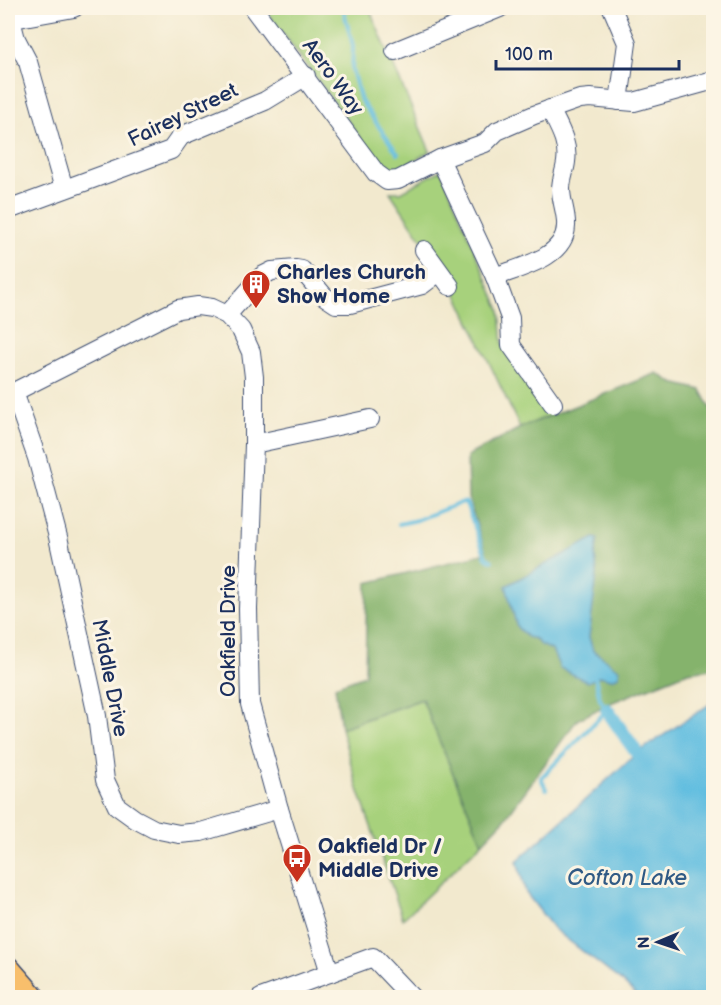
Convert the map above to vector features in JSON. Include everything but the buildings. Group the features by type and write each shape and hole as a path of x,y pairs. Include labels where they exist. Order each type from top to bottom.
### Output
{"main road":[{"path":"8,968 34,998"}],"street":[{"path":"64,189 28,62 9,20 74,8"},
{"name":"Aero Way","path":"253,8 306,76 376,173 387,181 398,180 440,159"},
{"path":"395,51 500,8"},
{"path":"612,8 627,43 619,101"},
{"name":"Fairey Street","path":"8,210 171,150 181,136 265,101 306,76"},
{"path":"553,404 511,345 510,318 495,278 440,159 484,143 496,131 550,109 590,98 634,102 714,80"},
{"path":"495,278 552,254 561,244 565,234 567,224 561,192 567,145 550,109"},
{"path":"11,393 178,309 198,306 226,315 262,276 272,271 302,270 336,304 350,304 445,279 424,250"},
{"name":"Oakfield Drive","path":"226,315 241,330 252,352 254,377 248,609 250,704 279,809 330,973"},
{"name":"Middle Drive","path":"11,393 37,458 58,537 97,716 105,780 117,806 154,829 179,834 201,832 279,809"},
{"path":"254,444 370,419"},
{"path":"261,998 373,957 412,998"}],"green space":[{"path":"264,8 369,8 430,151 396,172 382,167"},
{"path":"441,170 500,310 503,346 551,415 520,428 455,290 390,192 401,192"},
{"path":"657,373 673,383 701,390 714,414 713,672 711,669 688,672 608,704 577,720 505,819 482,843 422,699 341,728 335,686 365,675 367,583 486,553 468,498 467,456 520,428"},
{"path":"422,699 482,843 403,919 358,789 341,728"}],"water":[{"path":"594,538 598,539 595,556 597,573 589,637 593,651 619,669 619,676 611,679 600,676 588,682 560,668 552,650 539,644 536,639 527,637 517,627 506,586"},
{"name":"Cofton Lake","path":"713,702 713,997 638,997 554,929 526,893 517,861 637,753"}],"waterway":[{"path":"343,8 353,46 352,70 361,101 398,154"},
{"path":"399,524 417,520 463,502 466,503 486,557 492,561"},
{"path":"546,789 541,778 607,710 600,699 595,677"},
{"path":"607,710 637,753"}],"place":[{"name":"Charles Church Show Home","path":"256,310"},
{"name":"Oakfield Dr / Middle Drive","path":"297,884"}]}
